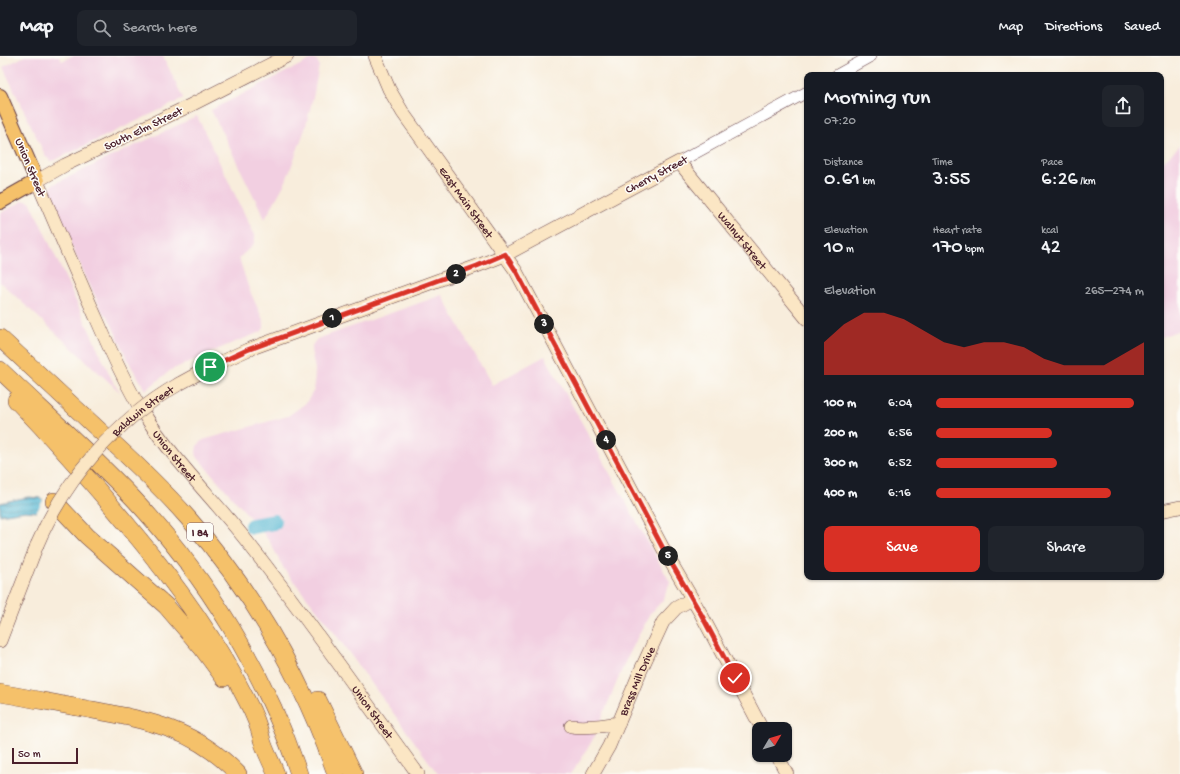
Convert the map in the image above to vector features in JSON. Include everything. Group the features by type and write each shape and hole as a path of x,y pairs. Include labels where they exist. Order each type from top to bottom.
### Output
{"highway":[{"name":"I 84","path":"0,338 140,468 189,519 222,560 243,589 288,662 313,715 336,774"},
{"name":"I 84","path":"0,370 124,489 157,525 187,562 218,607 251,663 280,722 299,774"},
{"path":"0,374 12,396 50,436 153,556 207,631 231,670 258,725 262,740 276,774"},
{"path":"54,501 84,533 154,594 179,620 220,672 236,697 255,732 262,740"},
{"path":"288,662 303,675 310,686 354,774"},
{"path":"0,693 129,717 164,726 187,736 211,751 238,774"}],"main road":[{"name":"South Elm Street","path":"0,202 65,166 191,105 287,56"},
{"name":"East Main Street","path":"375,56 389,89 403,113 516,271 666,554 758,722"},
{"name":"Union Street","path":"0,96 106,341 128,386 147,419 175,457 228,518 269,569 418,774"},
{"name":"Cherry Street","path":"505,254 552,231 679,162"},
{"name":"Walnut Street","path":"679,162 804,315"},
{"name":"Baldwin Street","path":"0,641 37,545 56,507 74,479 91,458 136,414 161,395 179,384 210,367 247,350 477,266 505,254"},
{"path":"1164,510 1180,507"},
{"name":"Brass Mill Drive","path":"593,774 609,746 663,622 676,608 692,599"},
{"path":"571,726 600,727 619,723"},
{"path":"780,762 787,774"}],"street":[{"path":"842,72 871,56"},
{"name":"Cherry Street","path":"679,162 804,94"}],"shaded area":[{"path":"25,56 59,56 62,61 72,56 163,56 183,98 51,161 46,157 3,67"},
{"path":"312,59 317,60 319,65 305,129 286,181 265,219 211,110"},
{"path":"197,116 255,236 253,245 239,258 249,289 264,322 264,328 261,332 171,370 146,390 131,366 108,317 103,313 59,220 50,191 52,185"},
{"path":"1180,146 1180,330 1164,336 1164,160"},
{"path":"23,201 31,203 113,382 121,393 0,282 0,213"},
{"path":"442,295 492,385 545,356 670,582 663,600 650,614 629,653 592,741 570,774 438,774 325,620 284,569 271,544 261,530 197,457 197,446 203,440 288,416 306,403 314,390 315,369 311,350 317,339"}],"water":[{"path":"28,497 41,498 50,513 25,511 0,515 0,503"}],"pier":[{"path":"44,499 52,512 50,515 36,513"}],"waterway":[{"path":"252,526 274,522"}],"route":[{"path":"210,367 247,350 491,261 505,254 516,271 666,554 701,614 735,678"}]}
